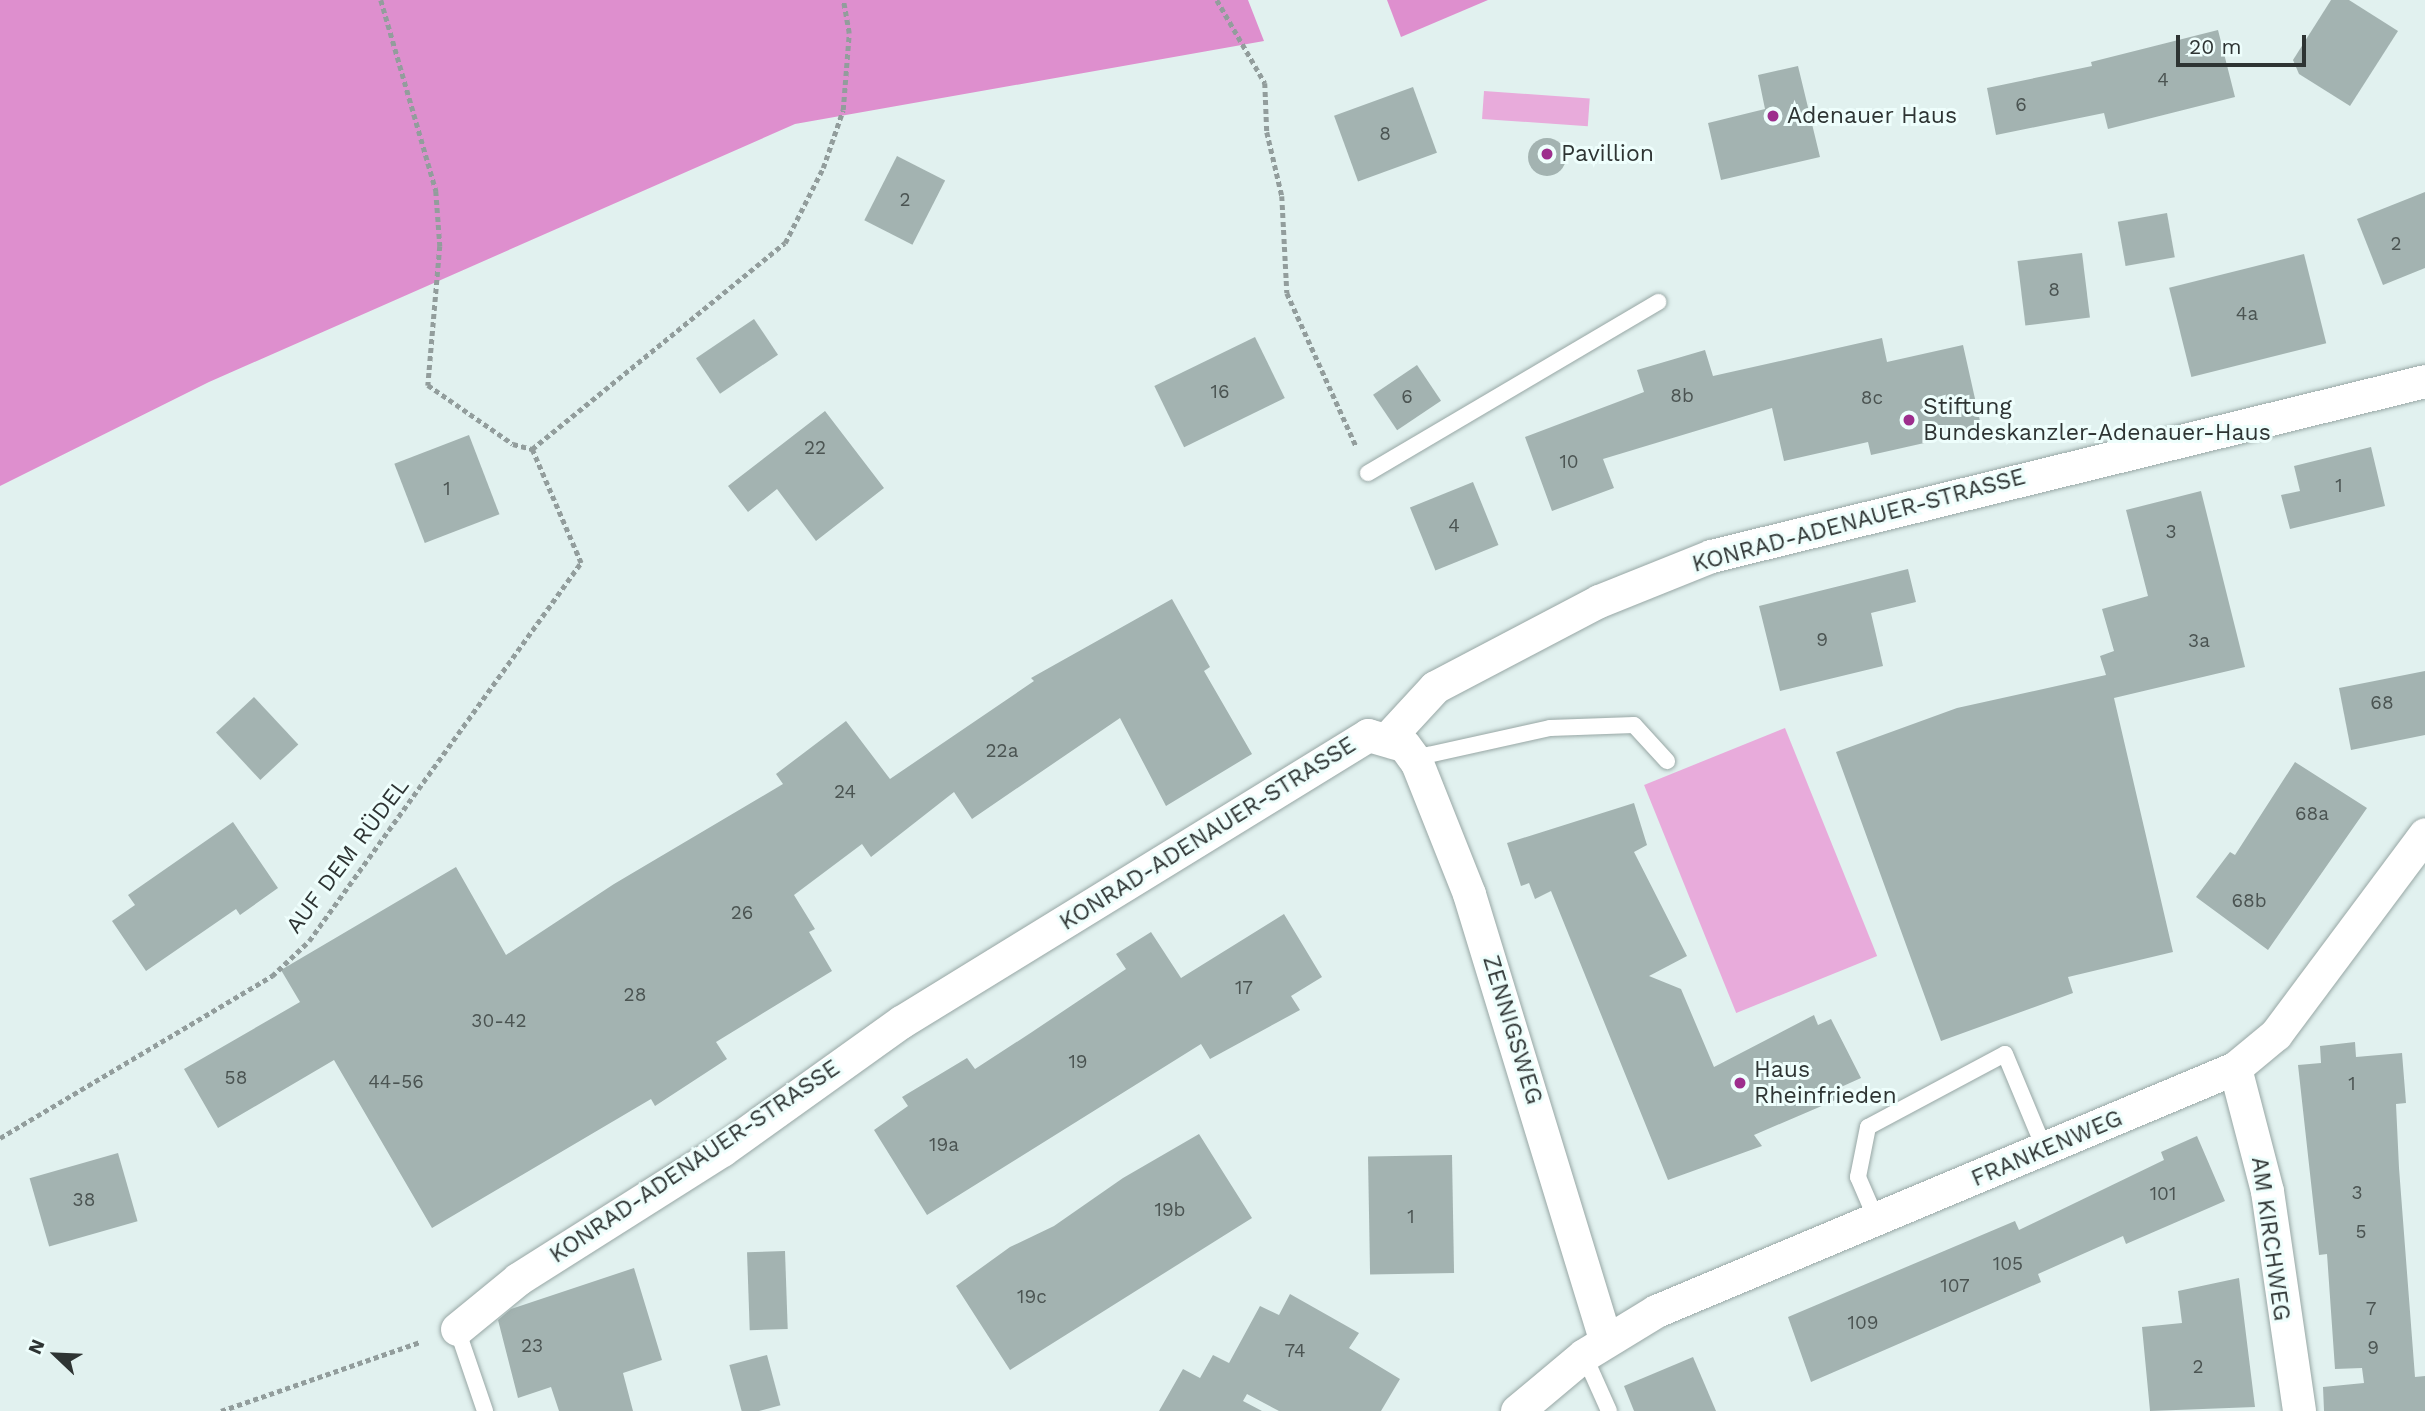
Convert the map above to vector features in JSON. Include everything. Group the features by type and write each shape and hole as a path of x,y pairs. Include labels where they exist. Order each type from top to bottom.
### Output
{"street":[{"name":"KONRAD-ADENAUER-STRASSE","path":"457,1329 518,1279 722,1150 901,1022 1090,909 1346,746 1368,735 1388,737 1435,687 1599,601 1711,556 2425,381"},
{"name":"ZENNIGSWEG","path":"1388,737 1404,745 1417,763 1469,894 1512,1023 1568,1224 1595,1347"},
{"name":"FRANKENWEG","path":"1517,1411 1595,1347 1656,1311 1877,1222 2235,1068 2276,1034 2425,834"},
{"name":"AM KIRCHWEG","path":"2235,1068 2267,1191 2284,1331 2299,1411"}],"lane":[{"path":"1368,473 1658,302"},
{"path":"1417,763 1429,755 1550,728 1634,725 1667,761"},
{"path":"1877,1222 1858,1177 1868,1127 2006,1054 2045,1150"},
{"path":"457,1329 485,1411"},
{"path":"1595,1347 1609,1411"}],"path":[{"path":"381,0 436,191 440,246 428,385 513,444 532,449 785,243 823,168 843,110 849,33 843,0"},
{"path":"1217,0 1265,83 1267,132 1282,196 1287,293 1368,473"},
{"name":"AUF DEM RÜDEL","path":"0,1138 272,976 309,941 581,563 532,449"},
{"path":"221,1411 457,1329"}],"shaded area":[{"path":"0,0 1248,0 1264,41 795,124 209,382 0,486"},
{"path":"1387,0 1488,0 1401,37"},
{"path":"1484,91 1590,98 1588,126 1482,119"},
{"path":"1785,728 1877,956 1736,1013 1644,785"}],"building":[{"path":"2331,0 2349,0 2398,31 2350,106 2299,74 2293,60"},
{"path":"2218,30 2235,97 2108,129 2104,113 1996,135 1987,88 2092,66 2091,62"},
{"name":"Adenauer Haus","path":"1798,66 1820,157 1721,180 1708,123 1765,109 1758,75"},
{"path":"1413,87 1437,153 1358,182 1334,116"},
{"name":"Pavillion","path":"1547,138 1561,143 1566,157 1561,171 1547,176 1533,171 1528,157 1533,143"},
{"path":"897,156 945,181 912,245 864,220"},
{"path":"2425,192 2425,268 2383,285 2357,219"},
{"path":"2167,213 2175,257 2126,266 2118,222"},
{"path":"2082,253 2090,318 2025,325 2017,261"},
{"path":"2304,254 2326,343 2191,377 2169,288"},
{"path":"754,319 778,355 720,394 696,358"},
{"path":"1255,337 1285,398 1184,447 1154,386"},
{"path":"1882,338 1887,362 1963,345 1982,430 1871,455 1868,442 1784,461 1772,408 1603,459 1614,488 1552,511 1525,437 1644,392 1637,370 1705,350 1713,376"},
{"path":"1417,365 1441,401 1397,430 1373,395"},
{"path":"825,411 884,488 816,541 777,489 748,512 728,486"},
{"path":"469,435 499,514 425,543 394,464"},
{"path":"2371,447 2385,506 2290,529 2281,495 2300,491 2294,466"},
{"path":"1473,482 1498,545 1435,571 1410,507"},
{"path":"2201,491 2245,667 2114,698 2173,952 2068,977 2073,993 1941,1041 1836,752 1957,708 2106,675 2100,656 2114,651 2102,609 2148,596 2126,510"},
{"path":"1908,569 1916,602 1871,613 1883,666 1780,691 1759,606"},
{"path":"1172,599 1210,667 1204,671 1252,754 1166,806 1120,718 972,819 954,792 871,857 862,844 794,895 815,929 809,932 832,971 716,1042 727,1059 655,1106 651,1099 432,1228 334,1060 218,1128 184,1069 300,1002 281,970 456,867 506,955 614,884 783,784 776,774 846,721 890,779 1034,681 1031,678"},
{"path":"2425,671 2425,735 2351,750 2339,688"},
{"path":"254,697 298,745 260,780 216,732"},
{"path":"2295,762 2367,808 2268,950 2196,897 2230,852 2235,855"},
{"path":"1634,803 1647,845 1634,852 1687,956 1649,976 1681,989 1714,1067 1814,1015 1818,1025 1831,1019 1861,1078 1841,1087 1845,1096 1754,1135 1762,1146 1668,1180 1551,891 1535,899 1529,883 1521,886 1507,843"},
{"path":"233,822 278,888 240,915 236,909 146,971 112,921 135,905 128,895"},
{"path":"1284,914 1322,977 1291,996 1300,1010 1210,1059 1201,1044 927,1215 874,1130 908,1106 902,1097 967,1058 975,1069 1032,1032 1126,969 1116,954 1151,932 1181,978"},
{"path":"2355,1042 2356,1057 2402,1053 2406,1103 2396,1104 2399,1168 2415,1377 2425,1376 2425,1411 2324,1411 2323,1387 2364,1383 2362,1368 2335,1369 2327,1254 2319,1255 2298,1065 2321,1063 2320,1046"},
{"path":"1199,1134 1252,1218 1010,1370 956,1286 1010,1247 1054,1226 1123,1178"},
{"path":"2197,1136 2225,1201 2126,1244 2123,1236 2038,1274 2041,1282 1811,1382 1788,1317 2015,1221 2019,1230 2164,1160 2161,1152"},
{"path":"118,1153 138,1221 49,1247 30,1178"},
{"path":"1452,1155 1454,1273 1370,1274 1368,1156"},
{"path":"785,1251 788,1329 750,1330 747,1252"},
{"path":"634,1268 662,1360 623,1373 633,1411 559,1411 551,1387 518,1398 498,1320 511,1309"},
{"path":"2239,1278 2255,1407 2150,1411 2142,1327 2182,1323 2178,1291"},
{"path":"1290,1294 1359,1333 1349,1348 1400,1379 1381,1411 1279,1411 1247,1394 1243,1401 1262,1411 1159,1411 1183,1369 1200,1378 1213,1355 1229,1363 1260,1306 1279,1315"},
{"path":"767,1355 780,1405 759,1411 742,1411 729,1365"},
{"path":"1693,1357 1716,1411 1634,1411 1624,1386"}],"place":[{"name":"Adenauer Haus","path":"1773,116"},
{"name":"Pavillion","path":"1547,154"},
{"name":"Stiftung Bundeskanzler-Adenauer-Haus","path":"1909,420"},
{"name":"Haus Rheinfrieden","path":"1740,1083"}]}
